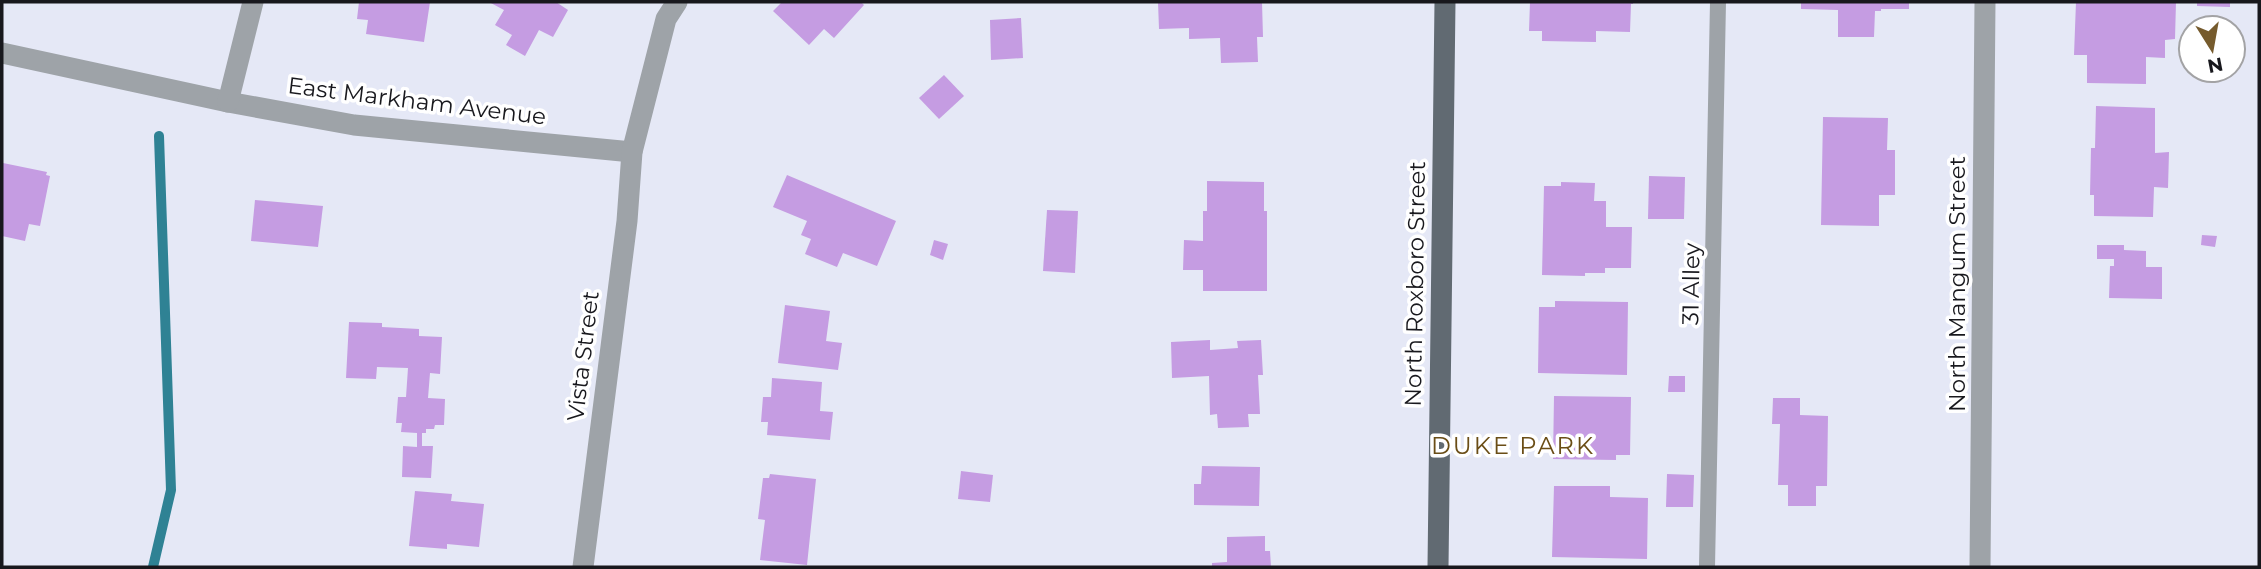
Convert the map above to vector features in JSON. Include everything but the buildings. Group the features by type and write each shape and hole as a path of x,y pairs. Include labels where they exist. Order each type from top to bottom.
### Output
{"main road":[{"name":"North Roxboro Street","path":"1438,567 1445,2"}],"street":[{"path":"228,102 253,2"},
{"path":"632,152 666,19 677,2"},
{"name":"North Mangum Street","path":"1980,567 1985,2"},
{"name":"East Markham Avenue","path":"2,52 228,102 354,125 632,152"},
{"name":"Vista Street","path":"583,567 627,221 632,152"}],"lane":[{"name":"31 Alley","path":"1707,567 1718,2"}],"waterway":[{"path":"153,567 171,490 159,136"}],"district":[{"name":"DUKE PARK","path":"1513,445"}]}
